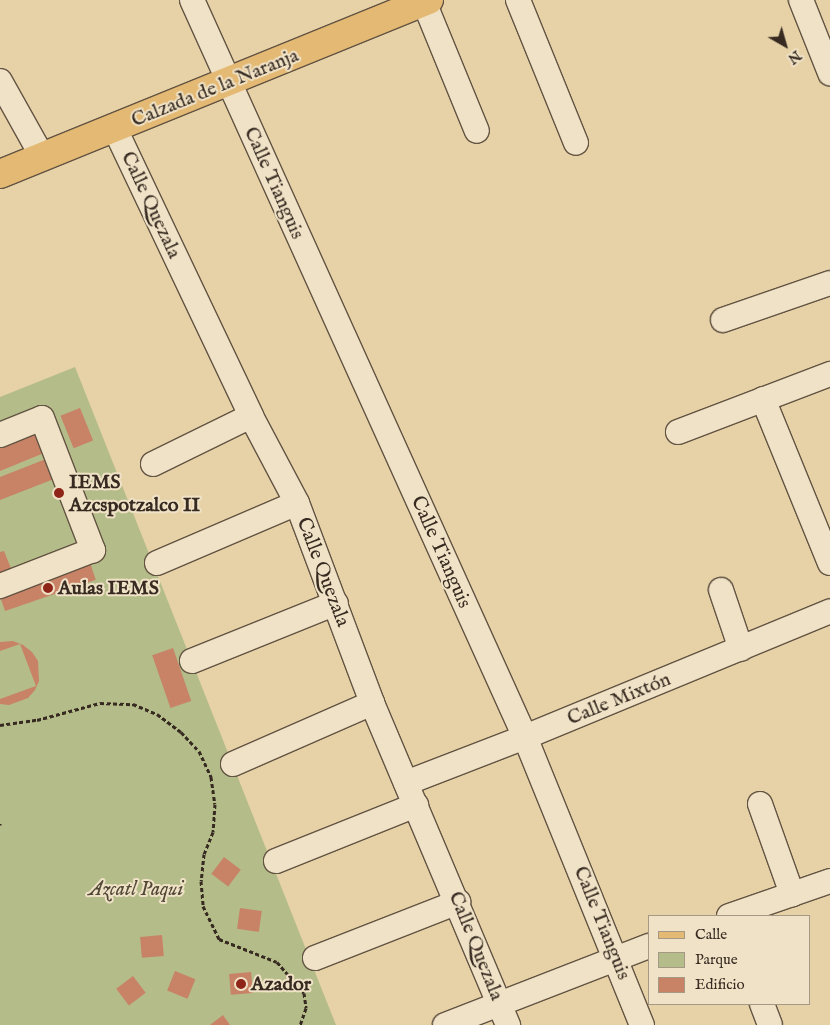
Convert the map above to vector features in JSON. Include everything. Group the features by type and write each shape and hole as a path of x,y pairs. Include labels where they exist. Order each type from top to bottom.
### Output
{"main road":[{"name":"Calzada de la Naranja","path":"0,174 229,83 426,1"}],"street":[{"name":"Calle Tianguis","path":"192,0 525,737 617,957 642,1025"},
{"path":"518,0 576,143"},
{"path":"801,0 829,67"},
{"path":"426,1 477,131"},
{"path":"0,81 43,158"},
{"name":"Calle Quezala","path":"114,129 251,416 297,503 372,703 458,902 508,1025"},
{"path":"723,320 830,283"},
{"path":"678,432 830,374"},
{"path":"763,400 830,563"},
{"path":"153,464 251,416"},
{"path":"0,435 42,418 93,550 0,586"},
{"path":"156,563 297,503"},
{"path":"721,590 741,649"},
{"path":"192,661 336,603"},
{"name":"Calle Mixtón","path":"406,783 525,737 830,611"},
{"path":"232,764 372,703"},
{"path":"760,804 792,894"},
{"path":"276,861 416,805"},
{"path":"732,915 830,881"},
{"path":"316,958 458,902"},
{"path":"445,1025 499,1002 648,946"},
{"path":"762,1005 770,1025"}],"path":[{"path":"0,724 37,720 100,703 133,704 157,714 181,732 203,760 211,777 215,804 213,832 204,854 201,881 203,906 219,939 277,962 299,987 306,1008 300,1025"}],"green space":[{"name":"Azcatl Paqui","path":"75,367 336,1025 0,1025 0,397"}],"building":[{"path":"80,408 93,440 74,448 61,416"},
{"path":"36,433 44,453 0,471 0,447"},
{"path":"46,459 54,479 0,500 0,477"},
{"name":"Aulas IEMS","path":"4,551 12,571 0,576 0,552"},
{"name":"Aulas IEMS","path":"89,560 96,580 5,611 0,591"},
{"path":"13,641 23,645 32,652 38,661 39,681 35,690 28,698 9,705 0,704 0,699 36,686 20,644 0,651 0,642"},
{"path":"173,648 191,701 170,708 152,655"},
{"path":"224,857 241,870 228,886 211,874"},
{"name":"Azador","path":"240,908 262,911 259,932 237,929"},
{"path":"162,935 164,956 142,958 140,937"},
{"name":"Azador","path":"175,971 195,979 188,999 167,990"},
{"name":"Azador","path":"251,972 253,993 231,995 229,974"},
{"path":"133,976 146,993 129,1005 116,989"},
{"name":"Azador","path":"223,1015 230,1025 210,1025"}],"place":[{"name":"IEMS Azcspotzalco II","path":"59,493"},
{"name":"Aulas IEMS","path":"48,588"},
{"name":"Azador","path":"241,984"}]}
